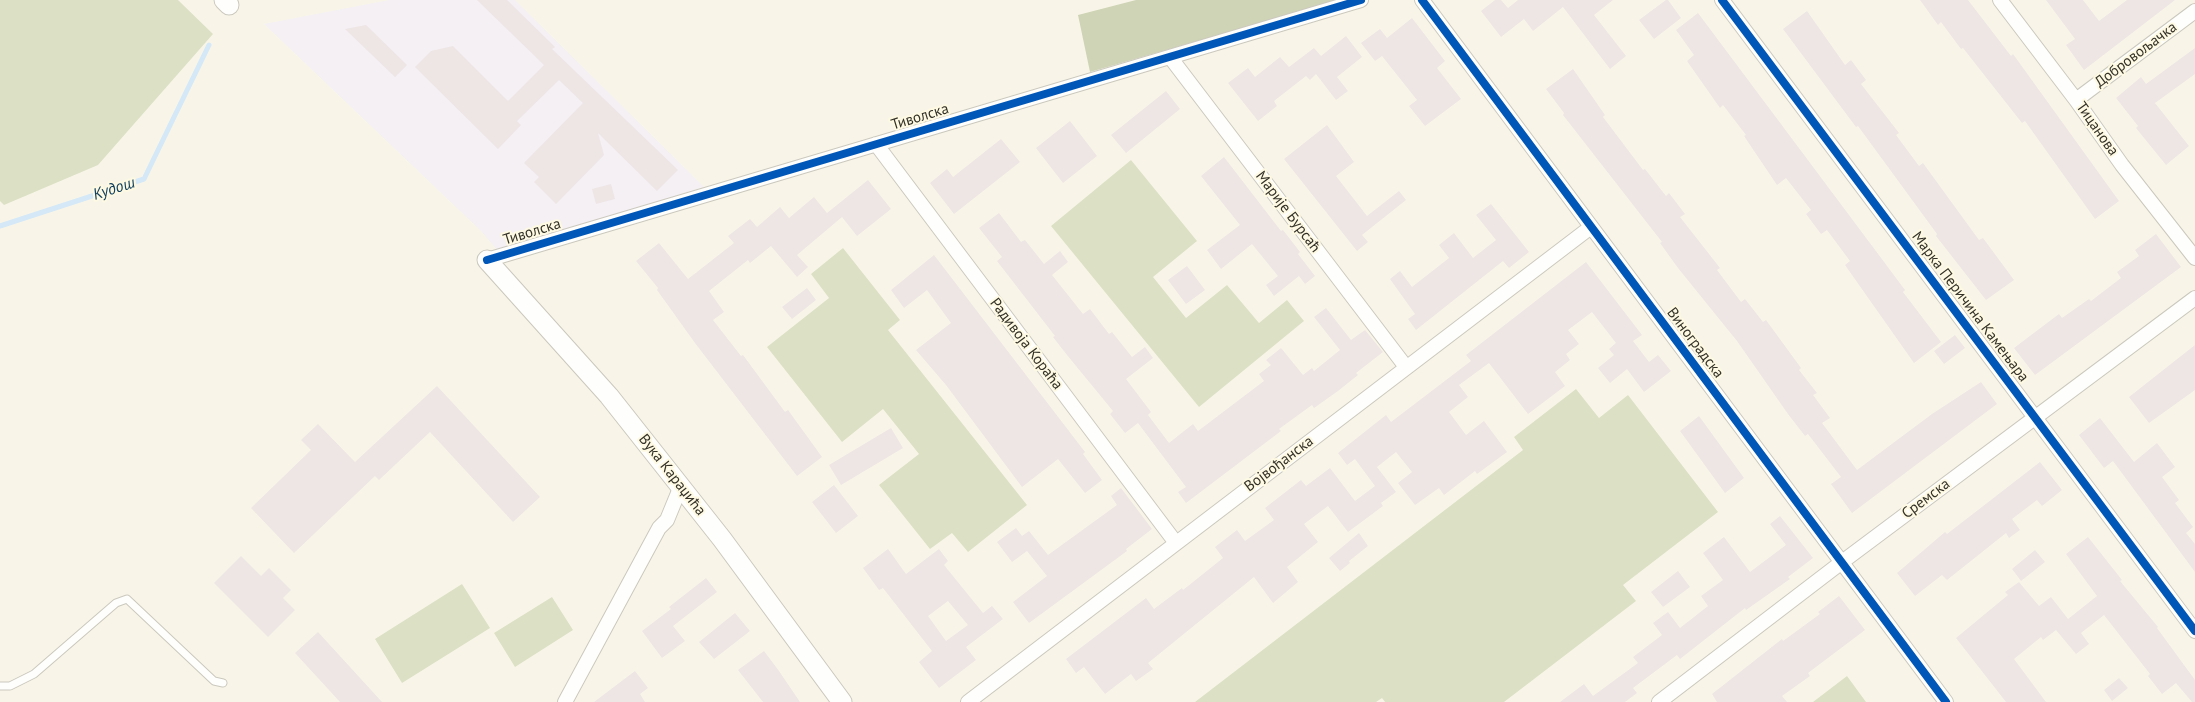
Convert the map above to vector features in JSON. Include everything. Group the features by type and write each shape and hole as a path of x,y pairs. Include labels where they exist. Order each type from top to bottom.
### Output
{"main road":[{"name":"Вука Караџића","path":"487,260 588,372 681,486 842,702"}],"street":[{"name":"Тиволска","path":"487,260 1361,0"},
{"name":"Виноградска","path":"1422,0 1946,702"},
{"name":"Марка Перичина Камењара","path":"1722,0 2195,631"},
{"name":"Тицанова","path":"2000,0 2122,164 2195,258"},
{"name":"Добровољачка","path":"2076,100 2195,10"},
{"name":"Марије Бурсаћ","path":"1170,57 1406,367"},
{"name":"Радивоја Кораћа","path":"876,144 1176,543"},
{"name":"Војвођанска","path":"968,702 1591,227"},
{"name":"Сремска","path":"1659,702 1842,562 2195,298"},
{"path":"565,702 659,528 667,520 681,486"}],"lane":[{"path":"0,686 10,686 34,674 116,602 127,599 214,681 223,683"}],"shaded area":[{"path":"389,0 515,0 704,187 498,251 481,231 264,24"}],"green space":[{"path":"0,0 178,0 213,34 98,165 4,205 0,201"},
{"path":"1136,0 1339,0 1090,72 1078,15"},
{"path":"1131,160 1197,241 1153,277 1186,318 1227,285 1259,323 1287,300 1304,321 1199,407 1051,226"},
{"path":"843,248 900,320 888,330 1027,505 968,552 952,533 930,549 879,485 919,454 883,409 842,442 767,347 829,298 811,274"},
{"path":"1576,389 1599,418 1628,395 1718,512 1623,585 1636,601 1504,702 1385,702 1382,698 1376,702 1195,702 1523,450 1514,437"},
{"path":"462,584 490,628 402,683 375,639"},
{"path":"552,597 573,630 515,667 494,633"},
{"path":"1847,676 1866,702 1813,702"}],"building":[{"path":"477,0 507,0 555,47 552,49 678,170 657,191 598,133 604,155 556,204 534,182 539,177 524,163 583,103 559,80 517,121 521,125 498,149 415,67 431,51 453,46 508,101 544,65"},
{"path":"1495,0 1501,0 1508,8 1518,0 1613,0 1594,15 1626,56 1610,69 1563,7 1533,31 1524,19 1501,37 1481,11"},
{"path":"1668,0 1681,18 1654,39 1639,20"},
{"path":"1920,0 1968,0 2011,56 2013,54 2119,201 2095,219 2025,121 2022,123 1963,48 1961,49 1941,22 1938,25"},
{"path":"2046,0 2083,0 2099,21 2127,0 2175,0 2084,70 2066,45 2075,39"},
{"path":"1807,11 1845,65 1851,60 1866,80 1861,84 1899,133 1896,135 1919,166 1923,163 1979,240 1983,238 2014,280 1986,300 1936,236 1937,234 1858,126 1856,127 1783,29"},
{"path":"1698,13 1905,290 1903,292 1941,342 1914,363 1845,265 1850,261 1827,230 1821,234 1806,214 1811,210 1786,178 1777,185 1744,136 1746,135 1723,105 1720,108 1687,61 1694,55 1676,30"},
{"path":"1412,18 1445,61 1437,68 1461,99 1425,126 1409,106 1417,100 1382,56 1375,61 1361,43 1380,29 1387,38"},
{"path":"366,25 407,65 395,77 345,29"},
{"path":"1346,36 1362,57 1337,77 1348,91 1336,100 1316,74 1310,80 1306,76 1274,101 1277,106 1258,121 1228,83 1248,68 1255,77 1280,57 1289,67 1314,48 1321,56"},
{"path":"2195,48 2195,74 2155,103 2189,146 2166,165 2136,128 2138,126 2116,98 2141,77 2146,84"},
{"path":"1573,69 1605,115 1603,117 1643,170 1645,169 1666,196 1669,193 1685,214 1680,217 1720,268 1717,270 1741,302 1745,299 1763,322 1766,320 1801,368 1799,370 1817,393 1813,395 1830,418 1822,423 1857,470 1932,414 1981,382 1997,404 1852,513 1831,484 1841,477 1808,434 1805,436 1788,414 1737,341 1678,268 1660,243 1662,242 1563,115 1564,113 1546,89"},
{"path":"1166,91 1180,109 1126,153 1111,135"},
{"path":"1070,121 1097,156 1063,183 1036,148"},
{"path":"1327,125 1354,162 1336,176 1367,216 1399,191 1406,200 1362,235 1368,242 1357,251 1284,159"},
{"path":"1001,139 1020,162 954,214 930,183 947,169 953,177"},
{"path":"1224,157 1281,231 1283,230 1300,252 1298,254 1315,276 1305,284 1299,276 1274,296 1266,285 1278,276 1252,244 1221,269 1207,250 1240,225 1201,176"},
{"path":"868,180 891,209 857,236 842,217 797,255 808,267 797,277 771,246 750,263 748,260 709,291 724,312 713,320 741,356 743,355 785,412 788,410 822,457 797,476 695,343 657,290 658,288 636,261 659,243 688,279 734,243 728,236 750,219 757,227 780,207 789,218 814,197 827,213"},
{"path":"611,184 615,199 596,204 592,189"},
{"path":"1491,204 1529,252 1509,268 1503,261 1416,330 1408,319 1415,314 1390,279 1400,271 1412,287 1449,258 1439,245 1454,233 1473,258 1496,240 1476,215"},
{"path":"999,213 1021,242 1025,240 1044,264 1060,251 1068,262 1052,275 1083,314 1090,309 1109,334 1112,332 1132,357 1145,347 1153,358 1126,379 1151,412 1148,415 1169,443 1193,424 1198,431 1264,381 1259,374 1271,365 1266,360 1281,348 1303,375 1312,368 1314,371 1340,350 1314,317 1326,308 1351,340 1365,330 1383,352 1356,373 1358,375 1338,391 1314,408 1312,405 1279,429 1281,431 1186,503 1178,492 1186,487 1138,423 1125,433 1110,414 1113,411 1053,337 1055,336 997,261 1002,257 979,228"},
{"path":"2156,234 2181,267 2035,375 2014,348 2059,314 2062,318 2089,299 2091,301 2121,278 2117,272 2139,256 2135,250"},
{"path":"934,255 1085,452 1083,454 1102,480 1085,493 1058,459 1022,487 946,385 916,350 951,323 927,290 904,308 891,290"},
{"path":"1586,262 1642,335 1633,341 1649,362 1658,355 1671,371 1644,392 1627,369 1610,383 1598,368 1614,355 1609,349 1616,343 1592,312 1568,330 1579,344 1566,354 1570,360 1555,372 1565,386 1528,414 1489,363 1459,385 1468,397 1449,412 1466,435 1484,421 1507,452 1477,474 1475,471 1444,495 1439,488 1415,505 1398,483 1412,472 1396,452 1377,467 1396,492 1381,503 1383,506 1348,532 1328,506 1304,524 1318,542 1287,567 1298,582 1273,603 1254,577 1148,663 1153,669 1136,681 1131,674 1105,694 1084,667 1076,673 1066,659 1146,598 1154,609 1182,588 1183,590 1223,558 1215,547 1237,530 1245,541 1274,520 1265,508 1301,480 1306,486 1330,468 1355,501 1375,486 1355,459 1347,465 1338,453 1386,415 1391,422 1471,361 1466,355"},
{"path":"1187,266 1205,290 1186,304 1168,280"},
{"path":"807,288 816,300 792,319 782,307"},
{"path":"1955,335 1965,348 1944,364 1934,351"},
{"path":"2195,345 2195,390 2149,423 2129,397"},
{"path":"437,386 540,497 513,522 430,432 379,480 375,476 294,553 251,508 311,450 301,440 318,424 355,462"},
{"path":"1699,416 1744,478 1725,493 1680,431"},
{"path":"2100,418 2134,462 2157,443 2175,467 2162,477 2179,500 2175,503 2193,527 2186,533 2195,544 2195,572 2113,461 2104,468 2079,435"},
{"path":"891,428 903,448 841,485 829,465"},
{"path":"2040,462 2062,490 2042,506 2037,500 2012,519 2020,530 2009,538 2006,533 1947,580 1942,575 1915,596 1897,573 1945,532 1947,534"},
{"path":"834,485 858,516 836,533 812,502"},
{"path":"1121,488 1152,529 1126,549 1127,551 1029,623 1013,602 1047,576 1027,551 1012,562 997,542 1016,528 1022,536 1029,531 1048,555 1117,505 1111,496"},
{"path":"1780,516 1813,558 1788,577 1790,579 1746,610 1745,608 1680,659 1677,655 1633,688 1637,693 1625,702 1560,702 1584,684 1593,696 1638,663 1633,657 1662,635 1653,623 1668,612 1680,628 1708,606 1701,596 1723,580 1703,553 1724,537 1750,572 1786,545 1770,524"},
{"path":"1359,533 1368,546 1340,571 1329,558"},
{"path":"2088,537 2122,580 2120,581 2158,627 2195,680 2195,702 2192,702 2176,683 2162,694 2148,676 2150,674 2104,615 2081,633 2089,644 2076,654 2056,630 2043,640 2041,637 2014,659 2046,702 2006,702 1956,638 2008,595 2005,592 2019,582 2039,606 2051,597 2068,619 2097,596 2066,554"},
{"path":"888,549 906,574 939,549 948,561 944,565 983,613 992,606 1003,619 966,647 976,660 939,688 919,662 932,651 883,588 879,590 863,568","holes":["948,601 968,625 946,641 928,616"]},
{"path":"2035,550 2045,562 2021,581 2012,569"},
{"path":"241,556 261,576 269,568 291,590 283,598 295,610 268,637 214,583"},
{"path":"1678,571 1690,587 1663,607 1651,592"},
{"path":"706,578 717,592 673,626 685,641 662,658 642,631 671,609 669,607"},
{"path":"1839,596 1865,630 1808,673 1810,676 1782,696 1787,702 1717,702 1712,694 1782,639 1783,641 1820,614 1818,612"},
{"path":"735,613 750,631 714,659 699,642"},
{"path":"318,632 382,702 340,702 295,653"},
{"path":"764,651 800,702 763,702 738,670"},
{"path":"635,671 648,688 640,694 645,702 594,702"},
{"path":"2119,678 2128,688 2112,701 2104,690"}],"waterway":[{"name":"Кудош","path":"0,226 144,179 209,45"}],"cycle path":[{"path":"487,260 1361,0"},
{"path":"1422,0 1946,702"},
{"path":"1722,0 2195,631"}]}
